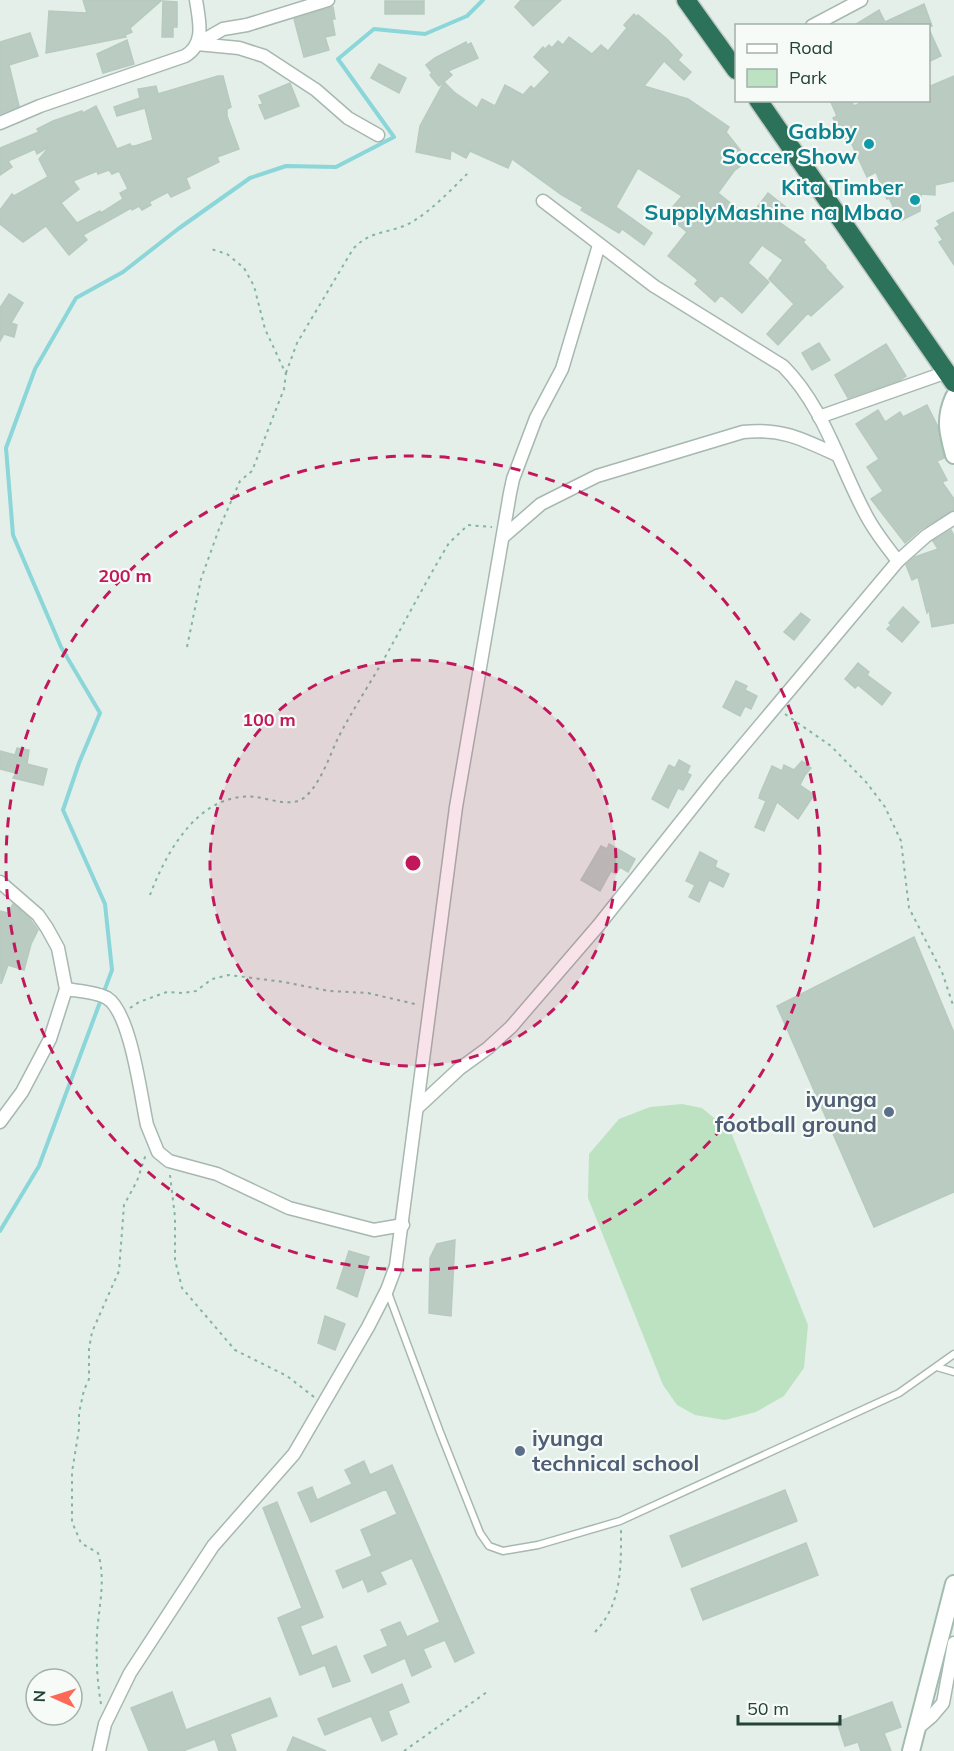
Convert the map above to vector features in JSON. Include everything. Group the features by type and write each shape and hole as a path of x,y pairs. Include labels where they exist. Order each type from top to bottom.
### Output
{"highway":[{"path":"686,0 735,67"},
{"path":"759,102 950,377"}],"street":[{"path":"0,123 51,103 164,65 193,51 200,32 196,0"},
{"path":"197,44 223,29 247,25 327,0"},
{"path":"816,24 861,0"},
{"path":"197,44 239,48 264,56 316,90 348,118 378,135"},
{"path":"543,201 654,286 783,366 810,398 865,514 898,561"},
{"path":"99,1751 105,1724 130,1673 213,1546 294,1454 387,1290 396,1266 456,807 513,479 536,418 562,369 599,245"},
{"path":"819,417 950,377"},
{"path":"954,398 948,411 948,432 954,456"},
{"path":"503,533 541,504 597,476 743,432 764,430 788,434 837,455"},
{"path":"417,1108 459,1069 488,1048 511,1027 598,926 775,707 898,561 926,536 954,518"},
{"path":"0,882 38,915 47,928 58,948 66,989 50,1039 22,1092 0,1122"},
{"path":"66,989 107,998 119,1015 133,1052 151,1137 158,1152 169,1161 217,1174 289,1208 374,1230 403,1225"},
{"path":"911,1751 954,1584"},
{"path":"918,1728 932,1717 943,1703 954,1643"}],"lane":[{"path":"387,1290 480,1533 489,1546 503,1551 538,1545 620,1521 899,1393 954,1354"},
{"path":"937,1367 954,1372"}],"path":[{"path":"187,647 201,579 219,529 240,481 252,471 284,389 286,374 297,343 360,241 413,222 468,173"},
{"path":"211,249 227,254 244,268 254,286 265,329 286,374"},
{"path":"150,895 171,849 202,813 221,801 254,797 294,802 304,798 314,787 339,737 449,543 468,525 503,533"},
{"path":"775,707 831,746 866,782 885,807 901,841 909,908 942,972 954,1008"},
{"path":"119,1015 152,996 167,992 190,993 212,978 229,975 329,991 368,993 430,1007"},
{"path":"105,1724 97,1672 97,1632 102,1601 101,1564 98,1553 81,1543 72,1522 72,1472 79,1429 79,1413 89,1379 89,1349 92,1332 118,1271 124,1204 137,1181 151,1137"},
{"path":"169,1161 176,1217 175,1260 182,1288 235,1350 287,1376 324,1404"},
{"path":"596,1632 609,1614 618,1590 621,1557 620,1521"},
{"path":"404,1751 487,1692"}],"green space":[{"path":"682,1104 702,1108 731,1132 808,1325 804,1368 784,1396 756,1412 725,1420 695,1415 677,1405 663,1385 588,1198 589,1154 619,1119 650,1107"}],"building":[{"path":"83,0 162,0 130,28 132,32 125,35 126,37 46,53 49,11 87,13"},
{"path":"521,0 561,0 533,26 515,7"},
{"path":"163,1 177,2 177,27 173,27 173,37 162,37"},
{"path":"385,1 424,1 424,14 385,14"},
{"path":"924,4 932,26 930,24 856,24 879,10 885,22"},
{"path":"333,7 335,19 332,19 335,35 325,37 329,50 304,57 294,19"},
{"path":"634,14 667,39 682,55 678,60 691,72 684,80 664,61 644,86 688,99 729,127 726,132 748,160 734,171 718,193 749,218 768,193 788,209 779,222 805,240 803,242 843,287 811,316 808,313 778,345 767,334 794,304 769,279 783,260 762,245 748,263 769,282 742,313 721,295 715,302 695,284 698,280 668,256 687,232 666,215 682,196 638,168 616,207 652,233 644,245 622,229 619,233 581,210 583,207 562,195 512,159 508,168 470,151 466,158 451,150 450,159 416,152 420,126 444,82 477,108 482,99 495,106 505,85 523,95 531,86 534,89 550,72 534,57 543,47 545,49 549,45 552,48 558,41 563,45 569,37 592,54 601,45 608,51 627,28 624,25"},
{"path":"930,31 941,56 930,61"},
{"path":"30,33 38,56 9,65 19,106 0,114 0,42"},
{"path":"127,40 134,64 103,73 97,54"},
{"path":"466,42 467,45 471,43 478,58 448,71 452,75 439,86 430,75 432,73 426,65"},
{"path":"379,64 406,78 399,93 371,78"},
{"path":"223,76 231,107 227,109 227,116 239,149 217,157 219,162 186,178 190,188 171,197 168,192 149,202 151,205 142,210 139,206 132,210 131,208 83,235 87,240 69,255 46,226 23,242 0,224 0,210 12,194 14,196 48,177 39,159 50,146 37,154 35,149 8,161 12,167 0,175 0,148 39,132 37,129 53,121 82,111 83,113 96,106 117,149 153,140 145,108 117,116 114,107 140,98 138,89 156,86 158,94","holes":["109,170 112,174 119,171 128,189 120,193 123,199 101,213 100,211 77,223 61,203 79,189 73,181 97,171 98,174"]},
{"path":"954,76 954,181 935,185 935,195 921,194 920,211 900,221 889,198 887,199 876,172 867,177 849,138 845,140 833,118 837,116 831,102 852,102 854,106 862,102 930,102 930,86"},
{"path":"290,83 299,106 265,119 259,105 263,104 259,96"},
{"path":"954,212 954,265 939,242 943,240 935,228 940,225 937,221"},
{"path":"9,294 23,303 11,323 17,325 14,337 4,334 0,341 0,308"},
{"path":"819,343 830,360 812,370 802,353"},
{"path":"886,344 906,376 848,398 835,375"},
{"path":"927,405 938,427 944,458 937,461 947,480 942,482 954,499 954,510 921,529 905,543 871,499 883,491 867,467 879,459 856,424 878,410 885,422 900,412 903,417"},
{"path":"951,530 954,536 954,623 932,627 918,577 912,580 906,565 915,557 938,549 933,541"},
{"path":"903,607 919,622 902,642 887,629 891,625 889,623"},
{"path":"801,613 810,620 794,640 784,632"},
{"path":"858,663 869,672 867,675 891,693 882,705 858,685 855,688 845,679"},
{"path":"736,681 747,686 745,690 757,696 751,709 745,706 740,716 723,707"},
{"path":"17,748 29,750 27,764 47,769 43,785 13,778 16,773 0,769 0,751 15,755"},
{"path":"679,760 690,766 687,773 691,775 683,790 678,788 668,808 652,799 669,765 675,768"},
{"path":"802,761 811,768 800,785 814,795 798,819 777,802 764,831 755,827 766,801 759,798 760,794 772,766 782,771 784,765 794,770"},
{"path":"609,844 635,859 628,872 620,867 616,874 611,871 600,891 581,880 601,846 607,849"},
{"path":"700,852 717,861 715,867 729,874 723,887 709,880 699,902 689,897 695,885 686,881"},
{"path":"13,904 30,919 38,930 31,944 24,970 8,965 1,984 0,911 8,913"},
{"name":"iyunga football ground","path":"914,937 954,1033 954,1192 874,1227 777,1006"},
{"path":"455,1240 451,1316 429,1313 430,1258 437,1244"},
{"path":"349,1251 369,1257 357,1297 337,1288"},
{"path":"325,1316 345,1324 335,1350 318,1343"},
{"path":"364,1461 370,1475 392,1465 474,1653 455,1662 445,1640 423,1649 431,1667 412,1676 405,1658 372,1673 364,1656 388,1646 381,1630 400,1622 407,1637 440,1622 412,1558 380,1572 386,1584 368,1592 363,1579 343,1588 336,1571 372,1556 361,1530 397,1514 386,1489 311,1522 298,1493 312,1487 317,1500 352,1484 345,1470"},
{"path":"785,1490 797,1521 682,1567 670,1536"},
{"path":"277,1502 323,1617 300,1626 312,1656 336,1646 350,1681 333,1687 325,1665 300,1675 278,1618 302,1608 263,1508"},
{"path":"806,1543 818,1575 703,1620 691,1589"},
{"path":"402,1684 409,1702 388,1711 397,1734 382,1741 371,1716 325,1735 318,1719"},
{"path":"172,1692 186,1730 270,1698 277,1716 230,1734 236,1751 219,1751 215,1739 183,1751 149,1751 131,1708"},
{"path":"892,1702 901,1727 884,1733 891,1751 861,1751 858,1742 845,1746 837,1722"},
{"path":"293,1737 326,1751 287,1751"}],"waterway":[{"path":"0,1231 39,1166 112,970 105,904 63,810 79,763 100,713 61,647 13,535 6,448 35,369 76,298 123,272 178,229 250,178 286,166 336,167 394,137 338,59 374,29 425,34 467,16 483,0"}],"place":[{"name":"Gabby Soccer Show","path":"869,144"},
{"name":"Kita Timber SupplyMashine na Mbao","path":"915,200"},
{"name":"iyunga football ground","path":"889,1112"},
{"name":"iyunga technical school","path":"520,1451"}]}
